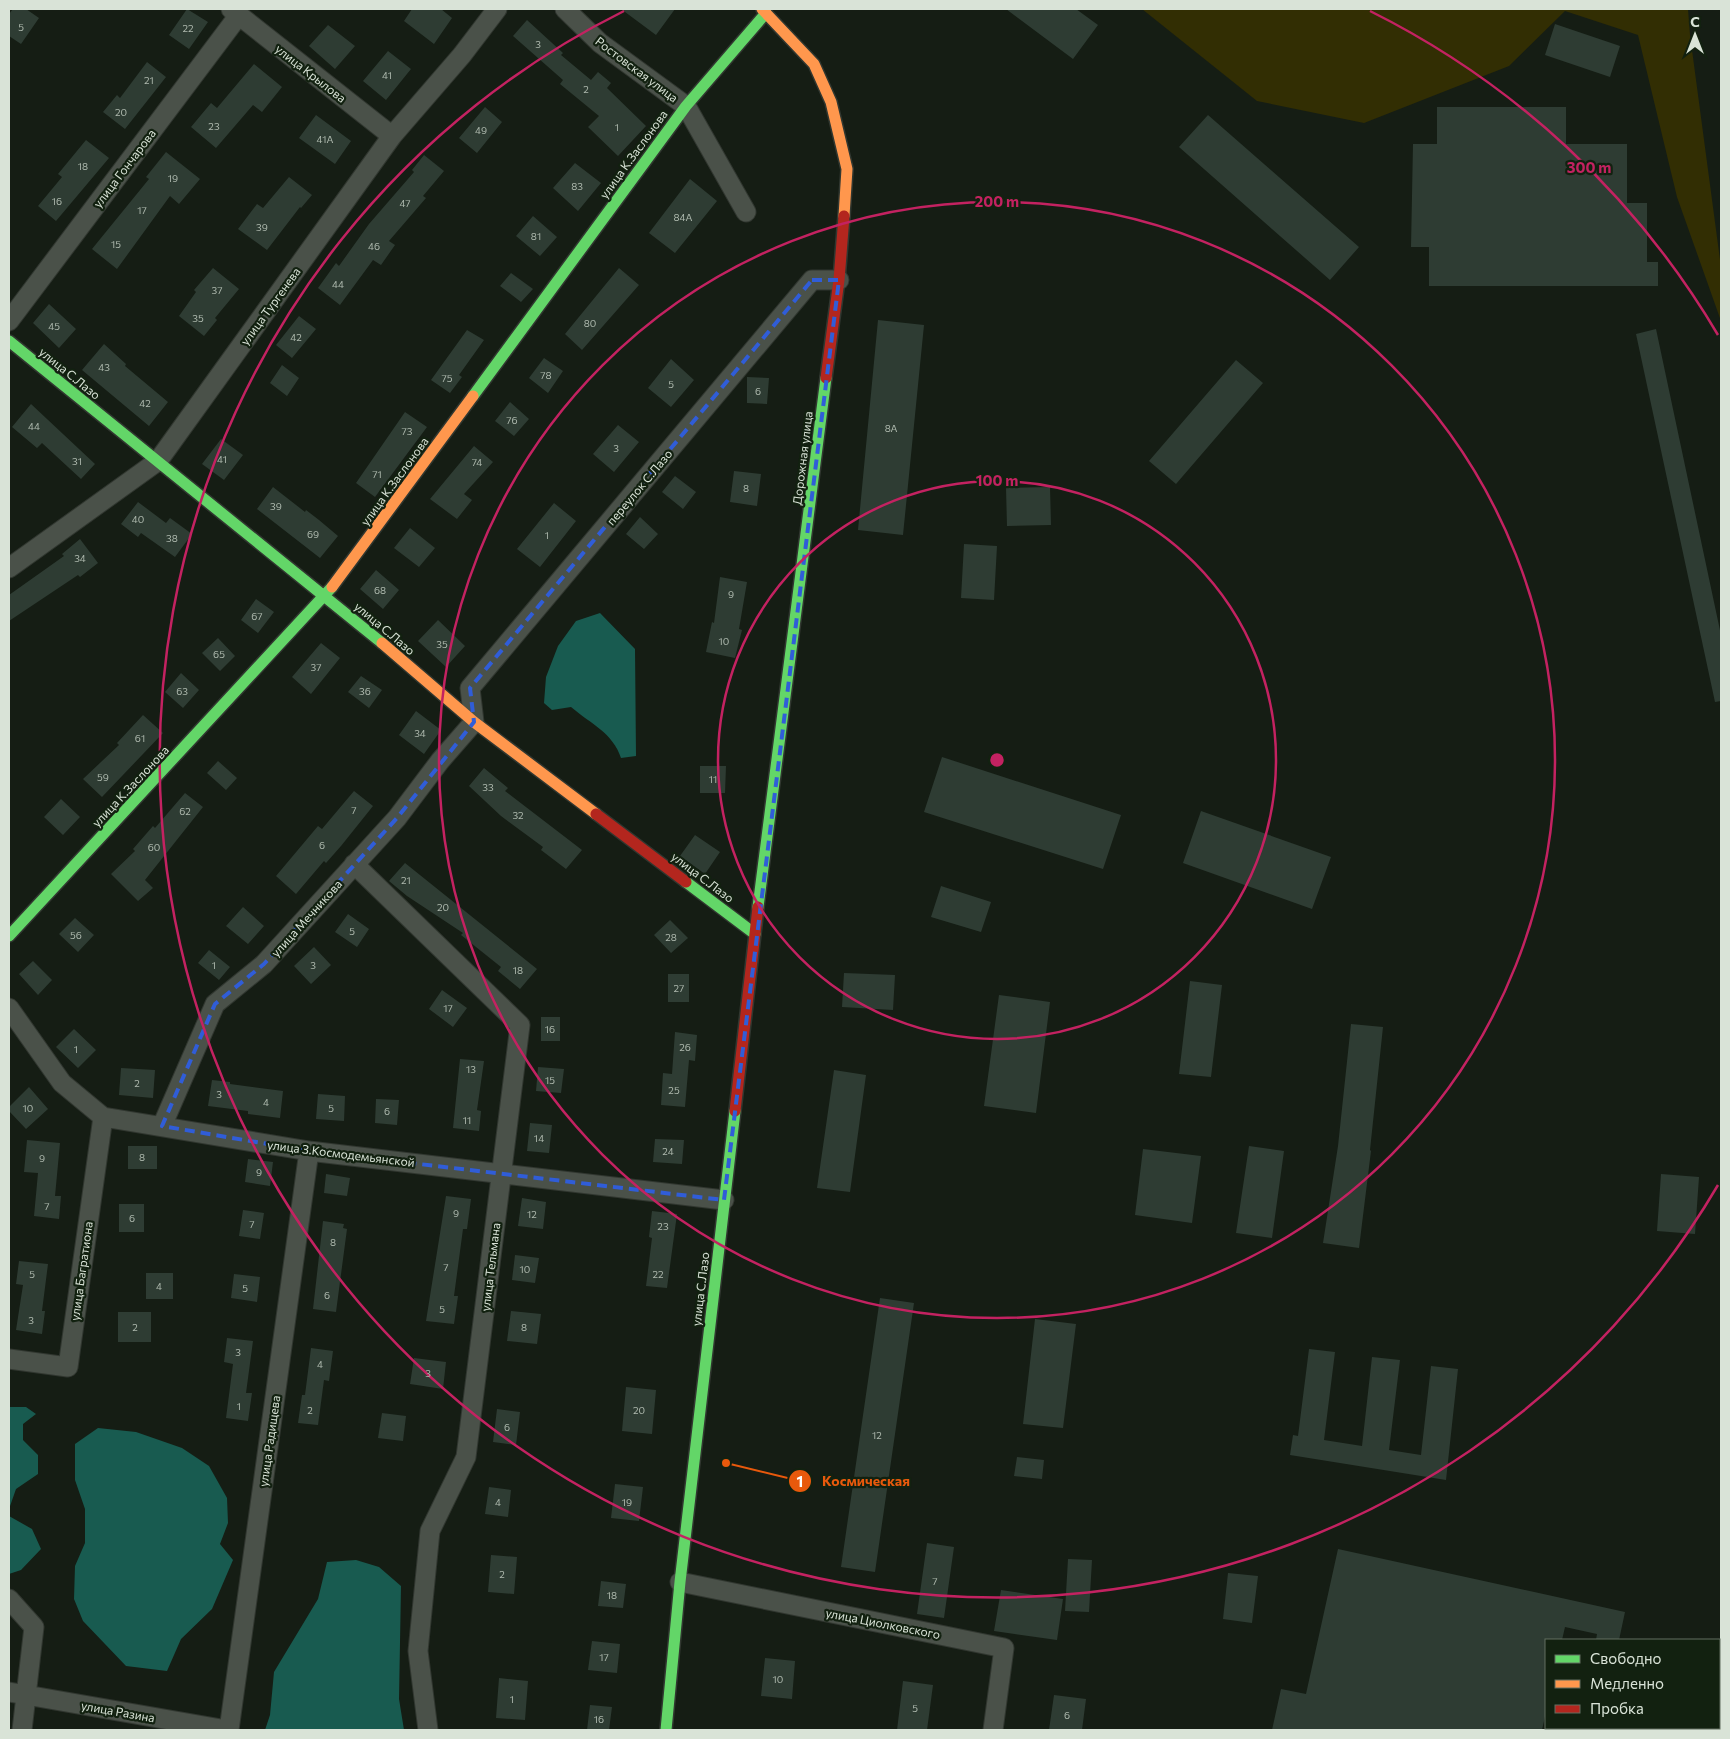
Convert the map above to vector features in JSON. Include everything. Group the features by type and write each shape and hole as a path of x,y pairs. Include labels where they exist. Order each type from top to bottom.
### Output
{"street":[{"name":"улица Тургенева","path":"9,568 158,461 392,136 462,54 497,9"},
{"name":"Ростовская улица","path":"565,9 600,43 686,106 746,212"},
{"name":"улица К.Заслонова","path":"9,936 326,596 686,106 764,11"},
{"name":"Дорожная улица","path":"755,934 839,280 847,169 832,102 814,64 764,11"},
{"name":"улица Крылова","path":"235,12 392,136"},
{"name":"улица Гончарова","path":"9,321 235,12"},
{"name":"переулок С.Лазо","path":"474,722 470,688 812,280 839,280"},
{"name":"улица С.Лазо","path":"9,341 326,596 474,722 755,934 680,1582 666,1730"},
{"name":"улица Мечникова","path":"162,1126 215,1004 264,964 397,818 440,761 474,722"},
{"name":"улица Тельмана","path":"354,864 520,1025 466,1456 430,1531 418,1651 428,1730"},
{"path":"9,1008 62,1084 103,1117"},
{"name":"улица З.Космодемьянской","path":"103,1117 308,1151 502,1172 724,1200"},
{"name":"улица Багратиона","path":"9,1360 68,1367 103,1117"},
{"name":"улица Радищева","path":"228,1730 308,1151"},
{"name":"улица Циолковского","path":"680,1582 1004,1648 993,1730"},
{"path":"9,1599 34,1627 18,1694 22,1730"},
{"name":"улица Разина","path":"18,1694 228,1730"}],"highlighted area":[{"path":"812,280 839,280 724,1200 309,1151 162,1126 215,1004 264,964 397,818 474,722 470,688"}],"shaded area":[{"path":"1142,9 1688,9 1721,267 1721,321 1677,197 1638,35 1565,11 1509,66 1364,123 1257,101"}],"water":[{"path":"600,613 635,649 636,756 621,758 607,735 571,707 552,710 544,703 546,677 558,646 576,621"},
{"path":"9,1407 26,1407 36,1414 23,1424 23,1440 38,1455 38,1474 16,1489 9,1509"},
{"path":"98,1428 136,1432 182,1448 209,1466 227,1498 228,1523 220,1544 233,1560 212,1609 181,1639 167,1671 126,1666 83,1621 74,1599 75,1566 85,1543 85,1509 75,1480 75,1444"},
{"path":"9,1516 32,1529 41,1549 21,1570 9,1574"},
{"path":"356,1560 379,1567 401,1586 399,1699 404,1730 265,1730 270,1715 274,1672 318,1599 327,1562"}],"building":[{"path":"13,9 26,9 39,18 21,44 9,36 9,14"},
{"path":"187,9 208,22 189,49 169,35"},
{"path":"412,9 441,9 452,18 434,44 404,21"},
{"path":"621,9 675,9 656,35"},
{"path":"1006,9 1076,9 1098,25 1073,59"},
{"path":"527,20 563,53 561,55 591,80 598,72 611,83 607,88 646,126 618,156 588,127 599,116 560,84 563,80 513,36"},
{"path":"1555,24 1620,46 1610,77 1545,55"},
{"path":"328,25 355,46 335,69 309,46"},
{"path":"388,51 411,69 386,100 363,81"},
{"path":"147,62 166,77 125,129 103,112 117,95 120,98"},
{"path":"254,64 282,87 262,112 253,105 216,148 191,127 211,103 217,108"},
{"path":"485,107 502,122 477,153 459,138"},
{"path":"1437,107 1566,107 1566,144 1627,144 1627,203 1647,203 1647,262 1658,262 1658,286 1429,286 1429,247 1411,247 1413,144 1437,144"},
{"path":"316,115 351,141 335,164 299,138"},
{"path":"1208,115 1359,247 1330,280 1179,147"},
{"path":"86,140 109,158 56,221 38,206 62,177 58,174"},
{"path":"166,152 200,179 179,204 170,196 117,269 92,249 149,179 146,177"},
{"path":"424,155 444,171 423,196 426,198 389,241 395,245 381,265 373,260 340,305 318,288 336,263 339,266 369,224 414,172 412,170"},
{"path":"575,163 601,183 578,211 553,188"},
{"path":"289,177 312,195 300,207 267,250 238,229 257,204 263,208"},
{"path":"690,179 717,201 675,253 649,233"},
{"path":"533,216 557,237 540,256 516,236"},
{"path":"213,268 239,289 215,318 217,320 204,336 179,316 196,292 194,290"},
{"path":"619,268 639,285 582,350 565,334"},
{"path":"511,273 533,289 521,302 500,286"},
{"path":"49,304 76,329 59,348 33,323"},
{"path":"299,316 316,329 292,358 276,345"},
{"path":"878,320 924,325 903,535 858,530"},
{"path":"1656,329 1721,635 1721,701 1715,702 1636,334"},
{"path":"467,330 484,340 459,375 462,377 450,393 431,380"},
{"path":"104,344 126,364 125,366 168,402 149,426 82,370"},
{"path":"544,358 563,371 548,393 529,378"},
{"path":"671,359 694,380 671,407 648,388"},
{"path":"1236,360 1263,383 1176,484 1149,461"},
{"path":"282,365 299,378 287,396 270,383"},
{"path":"747,377 769,378 767,404 747,403"},
{"path":"510,402 529,419 514,436 495,421"},
{"path":"31,404 95,464 81,479 42,443 37,448 12,427"},
{"path":"405,412 427,427 375,497 356,483"},
{"path":"618,425 639,442 614,472 593,454"},
{"path":"221,439 243,455 224,480 202,464"},
{"path":"474,446 493,462 464,494 472,500 457,519 430,499"},
{"path":"734,471 761,474 757,506 730,502"},
{"path":"675,476 696,492 683,509 662,492"},
{"path":"273,487 338,536 320,558 257,509"},
{"path":"1050,487 1051,525 1007,526 1006,488"},
{"path":"138,502 166,523 170,518 192,534 175,557 141,533 138,537 121,524"},
{"path":"554,503 576,521 540,567 517,549"},
{"path":"640,517 658,534 644,549 626,534"},
{"path":"410,528 435,548 419,567 394,548"},
{"path":"80,539 98,563 80,577 78,575 9,621 9,595 64,556 62,554"},
{"path":"964,544 997,546 994,600 961,598"},
{"path":"376,570 399,590 383,609 360,589"},
{"path":"720,577 747,582 739,629 742,630 735,658 706,652 712,622 714,623"},
{"path":"256,599 274,612 258,633 241,620"},
{"path":"438,620 465,646 446,667 418,641"},
{"path":"218,638 235,656 220,671 202,653"},
{"path":"321,643 340,658 311,694 292,677"},
{"path":"181,673 199,690 183,708 165,692"},
{"path":"361,676 382,690 369,708 348,692"},
{"path":"416,711 441,730 424,754 399,735"},
{"path":"143,715 163,733 102,797 83,779 119,745 117,743"},
{"path":"942,757 1121,815 1103,869 924,812"},
{"path":"218,761 237,778 226,790 207,773"},
{"path":"700,766 726,766 725,793 700,793"},
{"path":"484,768 508,788 505,791 582,850 566,869 541,850 543,847 501,816 469,786"},
{"path":"354,791 373,806 341,846 326,863 324,861 296,894 276,876 318,826 322,829"},
{"path":"185,793 203,807 145,880 153,888 138,901 111,874 135,851 133,849 153,826 155,828"},
{"path":"61,799 80,817 63,835 44,817"},
{"path":"1201,811 1331,857 1312,909 1183,863"},
{"path":"695,835 720,852 705,874 680,856"},
{"path":"405,863 537,969 520,989 498,971 501,967 461,935 463,933 407,896 389,881"},
{"path":"941,886 991,902 981,932 931,917"},
{"path":"243,907 264,926 248,944 226,926"},
{"path":"348,914 369,929 357,947 335,932"},
{"path":"75,918 94,935 78,952 59,934"},
{"path":"670,920 688,938 671,953 654,935"},
{"path":"314,947 331,965 311,984 294,966"},
{"path":"209,950 230,967 219,980 198,963"},
{"path":"33,961 52,980 38,995 19,974"},
{"path":"844,973 895,975 893,1010 842,1007"},
{"path":"668,974 689,974 689,1002 668,1002"},
{"path":"1190,981 1222,985 1211,1077 1179,1074"},
{"path":"442,990 467,1008 453,1027 429,1009"},
{"path":"999,995 1050,1002 1036,1113 984,1106"},
{"path":"541,1017 560,1017 560,1041 541,1041"},
{"path":"1351,1024 1383,1027 1359,1248 1323,1243 1338,1146"},
{"path":"74,1029 96,1050 78,1068 56,1047"},
{"path":"675,1032 697,1035 695,1061 689,1060 685,1107 661,1105 663,1073 672,1074"},
{"path":"460,1059 484,1061 477,1110 481,1111 479,1131 453,1128"},
{"path":"538,1067 564,1069 561,1093 536,1091"},
{"path":"121,1068 155,1070 153,1098 119,1095"},
{"path":"834,1070 866,1075 850,1192 817,1188"},
{"path":"212,1080 283,1091 280,1118 248,1114 248,1111 208,1106"},
{"path":"29,1087 48,1109 26,1129 9,1111 9,1107"},
{"path":"318,1094 345,1096 344,1121 316,1119"},
{"path":"376,1099 399,1100 397,1125 375,1123"},
{"path":"530,1123 552,1125 549,1153 527,1151"},
{"path":"655,1139 684,1140 682,1164 653,1162"},
{"path":"27,1140 60,1143 55,1196 61,1196 59,1219 34,1216 38,1173 24,1172"},
{"path":"128,1146 157,1146 157,1169 128,1169"},
{"path":"1249,1146 1284,1151 1272,1238 1236,1233"},
{"path":"1143,1149 1201,1156 1192,1223 1135,1215"},
{"path":"248,1159 273,1162 270,1186 245,1182"},
{"path":"326,1174 350,1178 347,1196 324,1193"},
{"path":"1661,1174 1699,1177 1695,1234 1657,1231"},
{"path":"446,1196 471,1199 467,1229 463,1229 454,1296 458,1296 454,1324 426,1321"},
{"path":"522,1198 546,1202 543,1229 518,1226"},
{"path":"119,1204 144,1204 144,1232 119,1232"},
{"path":"243,1210 264,1213 260,1239 239,1236"},
{"path":"652,1211 677,1214 667,1288 646,1286 652,1238 649,1237"},
{"path":"323,1221 344,1224 343,1228 347,1229 336,1312 313,1309"},
{"path":"515,1255 539,1258 535,1283 512,1280"},
{"path":"19,1261 48,1264 42,1311 45,1311 42,1334 16,1330 23,1285 16,1284"},
{"path":"146,1273 173,1273 173,1299 146,1299"},
{"path":"234,1274 260,1277 257,1302 231,1298"},
{"path":"880,1298 914,1303 875,1572 841,1567"},
{"path":"511,1311 541,1314 537,1344 507,1341"},
{"path":"118,1312 151,1312 151,1342 118,1342"},
{"path":"1035,1319 1076,1324 1063,1428 1023,1424"},
{"path":"227,1338 253,1341 246,1393 252,1393 248,1421 226,1418 233,1364 224,1362"},
{"path":"311,1348 333,1351 329,1381 324,1380 318,1425 298,1423 302,1395 305,1395"},
{"path":"1309,1349 1335,1352 1324,1440 1362,1446 1372,1357 1400,1360 1389,1450 1421,1455 1431,1366 1458,1369 1446,1480 1290,1455 1293,1435 1298,1436"},
{"path":"414,1358 446,1362 443,1389 410,1384"},
{"path":"626,1387 656,1390 652,1434 622,1431"},
{"path":"497,1409 520,1412 516,1445 493,1442"},
{"path":"382,1413 406,1416 403,1441 378,1438"},
{"path":"1017,1457 1044,1460 1042,1479 1014,1476"},
{"path":"615,1484 643,1487 639,1521 611,1518"},
{"path":"489,1487 511,1490 508,1517 485,1514"},
{"path":"927,1543 954,1547 944,1618 917,1614"},
{"path":"1338,1549 1625,1612 1619,1639 1596,1639 1597,1634 1565,1627 1562,1639 1545,1639 1545,1716 1542,1730 1272,1730 1281,1689 1306,1694"},
{"path":"491,1555 517,1557 514,1594 488,1592"},
{"path":"1068,1559 1092,1560 1089,1612 1065,1611"},
{"path":"1228,1573 1258,1576 1252,1623 1223,1619"},
{"path":"601,1581 626,1584 623,1608 598,1606"},
{"path":"1001,1590 1063,1599 1057,1640 994,1631"},
{"path":"592,1641 620,1644 617,1673 588,1670"},
{"path":"765,1658 795,1661 792,1699 761,1696"},
{"path":"499,1678 528,1681 525,1720 496,1718"},
{"path":"903,1681 933,1685 927,1730 897,1730"},
{"path":"1054,1695 1086,1699 1082,1730 1049,1730"},
{"path":"590,1705 612,1707 609,1730 587,1730"}],"traffic: fast":[{"path":"473,396 686,106 766,13"},
{"path":"9,341 382,643"},
{"path":"758,907 826,378"},
{"path":"9,936 332,587"},
{"path":"686,882 755,934"},
{"path":"666,1730 680,1582 735,1111"}],"traffic: slow":[{"path":"762,9 814,64 831,102 847,169 844,216"},
{"path":"332,587 473,396"},
{"path":"382,643 474,722 596,814"}],"traffic: jam":[{"path":"826,378 839,280 844,216"},
{"path":"596,814 686,882"},
{"path":"735,1111 758,907"}],"place":[{"name":"Космическая","path":"726,1463"}]}
